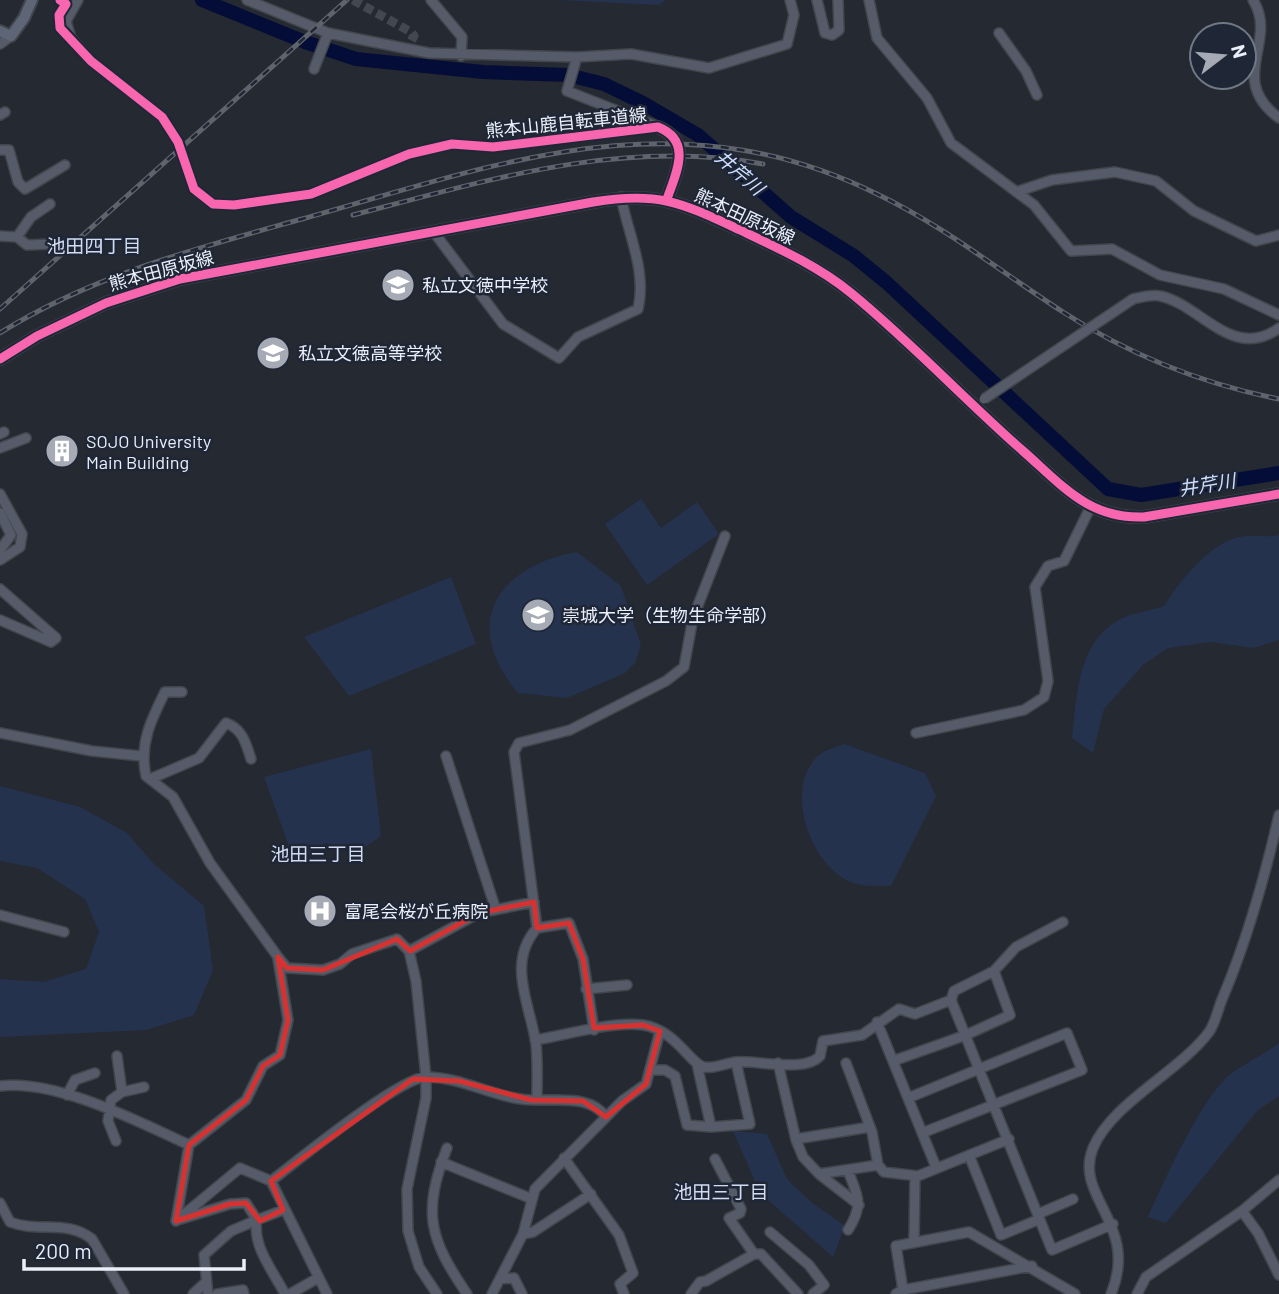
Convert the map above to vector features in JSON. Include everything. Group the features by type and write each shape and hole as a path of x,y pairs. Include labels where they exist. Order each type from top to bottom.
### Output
{"main road":[{"path":"5,33 24,18 32,0"},
{"name":"熊本山鹿自転車道線","path":"658,127 671,134 679,148 681,161 667,199"},
{"name":"熊本田原坂線","path":"0,359 69,320 144,289 180,279 621,197 667,199 689,206 799,258 850,292 974,408 1090,508 1124,518 1144,517 1279,494"}],"street":[{"name":"熊本山鹿自転車道線","path":"78,0 66,21 71,38 91,61 162,117 178,142 194,188 213,204 234,205 311,194 409,154 452,145 493,147 658,127"},
{"path":"247,0 259,2 328,33 429,53 461,56 577,57 631,54 709,68 787,44 794,15 790,0"},
{"path":"431,0 462,37 461,56"},
{"path":"817,0 825,33 832,36 839,30 838,0"},
{"path":"867,0 877,38 920,89 951,143 1019,191 1034,205 1070,251 1112,249 1160,275 1224,289 1279,315"},
{"path":"1252,0 1263,26 1253,77 1255,86 1264,106 1279,118"},
{"path":"0,44 5,33"},
{"path":"314,69 328,33"},
{"path":"999,33 1026,71 1037,95"},
{"path":"577,57 567,91 658,127"},
{"path":"0,150 9,150 18,182 25,189 65,165"},
{"path":"1019,191 1052,180 1115,172 1156,181 1194,211 1256,241 1279,235"},
{"path":"433,231 503,324 559,358 578,337 638,309 641,296 637,257 626,226 621,197"},
{"path":"17,237 30,217 50,204"},
{"path":"0,236 17,237 27,245 51,244"},
{"path":"974,408 1133,299 1160,296 1214,327 1240,337 1269,335 1279,328"},
{"path":"0,448 26,438"},
{"path":"0,494 22,534 20,547 0,561"},
{"path":"916,733 1024,710 1044,697 1048,681 1035,586 1048,566 1063,561 1090,508"},
{"path":"0,513 11,535 0,550"},
{"path":"537,928 514,752 519,743 570,730 666,681 684,667 693,618 725,536"},
{"path":"0,589 57,638 51,642 0,620"},
{"path":"182,692 165,692 149,724 141,756 146,776 163,788 179,806 211,863 287,968 323,970 340,964 352,954 397,939 409,951 416,981 426,1098 408,1189 408,1231 419,1267 436,1294"},
{"path":"150,779 199,758 226,723 235,726 243,736 251,760"},
{"path":"0,733 92,751 141,756"},
{"path":"446,756 495,907"},
{"path":"1111,1294 1119,1252 1113,1224 1089,1180 1088,1163 1094,1146 1105,1129 1190,1054 1210,1030 1235,970 1277,837 1279,814"},
{"path":"409,951 495,907 534,902"},
{"path":"0,915 64,932"},
{"path":"1063,922 1046,934 1016,947 994,971 954,991 951,1000 1052,1250 1113,1224"},
{"path":"537,1100 536,1040 520,963 528,939 537,928 569,923 583,959 594,1030"},
{"path":"176,1221 189,1145 246,1100 263,1066 280,1055 288,1020 278,957"},
{"path":"893,1061 966,1035 1010,1015 994,971"},
{"path":"586,989 627,985"},
{"path":"697,1064 704,1067 736,1062 802,1064 816,1060 823,1041 862,1035 899,1009 915,1014 951,1000"},
{"path":"877,1022 936,1167"},
{"path":"536,1040 643,1025 660,1031 679,1042 697,1064 711,1127"},
{"path":"492,1294 523,1234 533,1199 545,1176 606,1117 646,1084 652,1070 652,1053 660,1031"},
{"path":"908,1098 1067,1033 1082,1070 922,1133"},
{"path":"117,1056 122,1093"},
{"path":"652,1070 665,1070 675,1076 687,1125 711,1127 750,1124 736,1062"},
{"path":"778,1063 796,1139 803,1157 819,1174 859,1205"},
{"path":"846,1063 870,1127 878,1165 884,1172 915,1176 1009,1139"},
{"path":"67,1095 75,1080 95,1073"},
{"path":"271,1181 414,1079 426,1077 459,1081 510,1097 583,1101 600,1108 606,1117"},
{"path":"0,1086 40,1085 189,1145"},
{"path":"117,1141 108,1121 111,1100 122,1093 144,1087"},
{"path":"796,1139 870,1127"},
{"path":"447,1148 432,1199 436,1242 441,1256 467,1294"},
{"path":"969,1155 1001,1235 1073,1199"},
{"path":"564,1158 619,1235 633,1273 620,1284 624,1294"},
{"path":"715,1159 741,1209 740,1213 729,1218 754,1254"},
{"path":"442,1162 533,1199"},
{"path":"819,1174 878,1165"},
{"path":"176,1221 240,1168 271,1181 327,1294"},
{"path":"848,1171 859,1205 858,1215 848,1230"},
{"path":"914,1241 915,1176"},
{"path":"1137,1294 1146,1277 1241,1211 1279,1180"},
{"path":"523,1234 533,1232 591,1194"},
{"path":"0,1203 10,1222 23,1227 73,1227 85,1233 92,1239 124,1294"},
{"path":"176,1221 230,1204 246,1203 257,1220 258,1247 285,1294"},
{"path":"208,1294 204,1255 231,1231 284,1210"},
{"path":"1241,1211 1258,1233 1279,1275"},
{"path":"770,1232 809,1265 824,1285 813,1294"},
{"path":"1032,1266 900,1292 894,1250 896,1246 914,1241 969,1232 1032,1266 1075,1294"},
{"path":"691,1294 700,1282 754,1254 761,1254 798,1294"},
{"path":"290,1294 318,1278"},
{"path":"500,1279 514,1278 522,1294"},
{"path":"193,1294 206,1282"},
{"path":"217,1294 243,1290 244,1294"}],"highlighted area":[{"path":"534,902 537,928 569,923 583,959 594,1028 643,1025 660,1031 646,1084 606,1117 583,1101 531,1100 459,1081 413,1079 271,1181 283,1210 260,1221 246,1203 230,1204 176,1221 189,1145 246,1100 263,1066 280,1055 288,1020 278,957 287,968 323,970 397,939 410,951 479,913"}],"shaded area":[{"path":"558,0 666,0 659,5"},
{"path":"641,499 661,528 697,502 719,534 647,585 605,524"},
{"path":"1279,535 1279,640 1253,648 1211,642 1168,648 1143,665 1104,709 1093,753 1072,738 1081,673 1094,643 1104,631 1122,618 1164,606 1195,566 1214,549 1235,538"},
{"path":"577,552 621,586 641,645 635,663 625,673 567,698 518,693 501,668 491,644 490,622 495,602 507,585 525,571"},
{"path":"451,577 476,644 349,696 304,637"},
{"path":"844,744 925,773 936,796 891,886 859,884 848,881 834,871 822,858 805,823 803,786 808,769 819,755"},
{"path":"371,749 381,836 358,852 326,843 295,863 264,777"},
{"path":"0,786 80,807 127,833 154,864 204,906 213,970 194,1015 146,1030 0,1037 0,979 44,982 86,969 99,932 85,899 37,868 0,861"},
{"path":"1279,1043 1279,1096 1258,1110 1166,1223 1148,1217 1185,1139 1210,1098 1233,1072"},
{"path":"733,1131 767,1134 787,1179 811,1202 845,1226 833,1257 760,1193"}],"waterway":[{"name":"井芹川","path":"202,0 305,42 356,59 483,72 568,75 604,84 698,135 791,217 854,256 887,283 1108,489 1141,495 1279,473"}],"tunnel":[{"path":"353,0 411,32 414,36 407,49"}],"railway":[{"path":"0,309 347,0"},
{"path":"0,333 71,295 109,279 224,241 518,160 589,148 659,144 730,148 803,164 877,194 926,220 1063,312 1113,341 1194,376 1279,399"},
{"path":"353,215 505,177 607,159 711,157 763,164"}],"cycle path":[{"path":"60,0 66,4 59,15 60,28 91,61 162,117 178,142 194,189 213,204 234,205 311,194 409,154 452,144 493,147 658,127 669,133 679,149 677,168 667,199"},
{"path":"0,359 37,336 106,303 180,279 593,202 653,199 685,206 720,221 797,258 838,283 895,331 1050,476 1091,506 1124,516 1144,517 1279,494"}],"place":[{"name":"私立文徳中学校","path":"398,285"},
{"name":"私立文徳高等学校","path":"273,353"},
{"name":"SOJO University Main Building","path":"62,451"},
{"name":"崇城大学（生物生命学部）","path":"538,615"},
{"name":"富尾会桜が丘病院","path":"320,911"}],"district":[{"name":"池田四丁目","path":"94,245"},
{"name":"池田三丁目","path":"318,853"},
{"name":"池田三丁目","path":"721,1191"}]}
